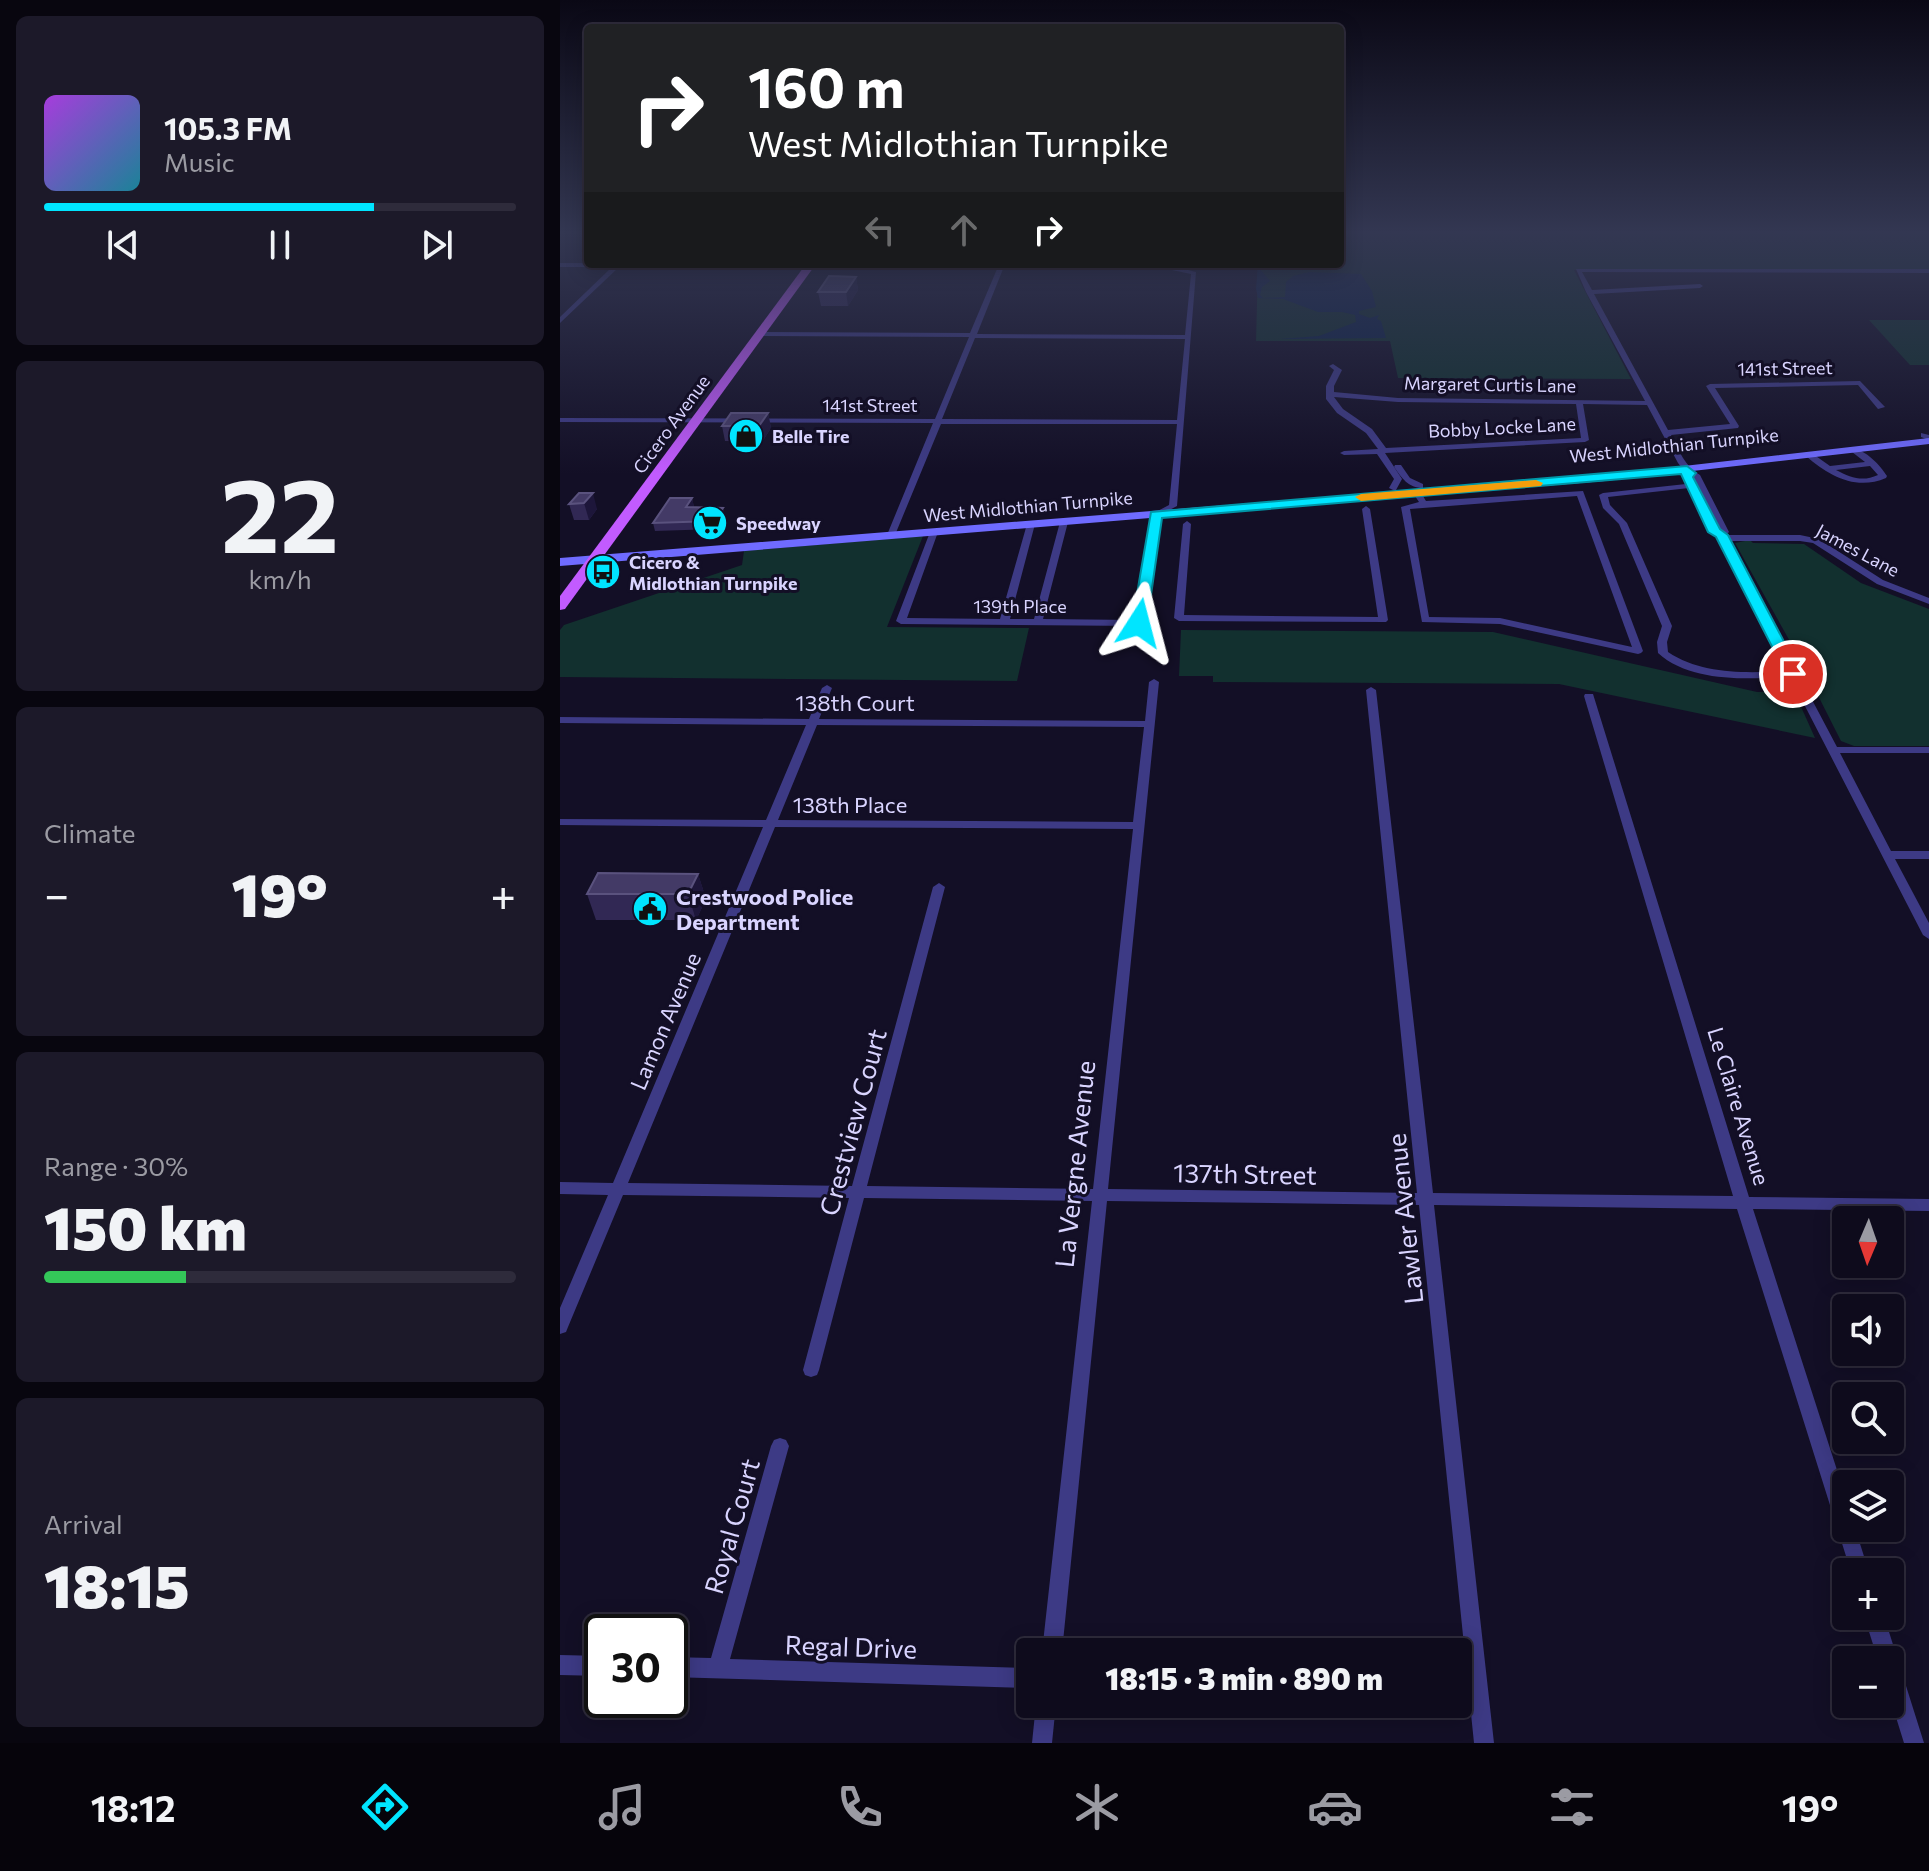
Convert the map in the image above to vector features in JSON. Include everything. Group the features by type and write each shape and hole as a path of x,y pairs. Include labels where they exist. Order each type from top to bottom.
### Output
{"main road":[{"name":"Cicero Avenue","path":"560,606 776,311"},
{"name":"West Midlothian Turnpike","path":"892,532 934,532 1064,522 1686,469 1810,456 1928,437"},
{"name":"West Midlothian Turnpike","path":"1686,469 1928,437"},
{"name":"West Midlothian Turnpike","path":"560,555 597,555 892,532 1393,488 1417,492"},
{"name":"West Midlothian Turnpike","path":"560,562 597,555"}],"street":[{"path":"892,532 984,311"},
{"path":"1156,514 1173,506 1192,311"},
{"path":"1600,311 1686,469 1686,475 1697,485 1715,532 1722,536 1929,935"},
{"path":"759,334 1189,337"},
{"path":"1333,366 1338,370 1329,394 1334,405 1369,431 1417,492 1580,493 1638,651 1500,621 1425,620 1405,507 1417,492"},
{"name":"141st Street","path":"1666,433 1735,426 1710,386 1860,383 1881,407"},
{"name":"Margaret Curtis Lane","path":"1329,394 1412,400 1649,402"},
{"name":"Bobby Locke Lane","path":"1383,450 1458,449 1585,440 1579,401"},
{"name":"141st Street","path":"560,420 1180,422"},
{"path":"1344,453 1383,450"},
{"path":"1383,450 1381,454 1398,479 1393,488"},
{"path":"1810,456 1845,479 1869,482 1883,476 1855,450"},
{"path":"1828,469 1872,463"},
{"path":"1697,485 1603,495 1606,506 1623,523 1667,626 1662,642 1663,653 1675,661 1724,673 1793,674"},
{"path":"1187,524 1179,618 1383,620 1366,509"},
{"name":"139th Place","path":"934,532 901,621 1139,623 1156,514"},
{"path":"1038,622 1064,522"},
{"path":"1004,622 1031,524"},
{"name":"James Lane","path":"1722,536 1816,541 1880,582 1929,601"},
{"name":"La Vergne Avenue","path":"1053,1638 1154,682"},
{"name":"Lamon Avenue","path":"560,1327 827,688"},
{"name":"Lawler Avenue","path":"1371,690 1484,1743"},
{"name":"Le Claire Avenue","path":"1589,696 1832,1484"},
{"name":"138th Court","path":"560,720 1150,724"},
{"path":"1833,750 1929,750"},
{"name":"138th Place","path":"560,822 1139,826"},
{"path":"1887,855 1929,855"},
{"name":"Crestview Court","path":"811,1370 939,887"},
{"name":"137th Street","path":"560,1188 1929,1205"},
{"name":"Royal Court","path":"718,1667 780,1446"},
{"path":"560,1665 584,1666"},
{"name":"Regal Drive","path":"688,1667 1016,1678"},
{"path":"1904,1711 1914,1743"},
{"path":"1042,1743 1045,1718"}],"green space":[{"path":"1257,311 1596,311 1631,379 1398,378 1390,341 1256,341"},
{"path":"1869,320 1929,320 1929,365 1910,365"},
{"path":"923,536 887,627 1029,628 1017,681 560,677 560,630 564,625 742,565 744,551"},
{"path":"1750,540 1753,543 1804,544 1861,583 1929,609 1929,746 1854,746 1841,741 1735,543"},
{"path":"1181,630 1493,632 1757,692 1794,691 1815,738 1559,684 1213,682 1213,676 1179,676"}],"water":[{"path":"1359,311 1370,318 1379,315 1377,319 1381,321 1386,338 1280,339 1319,336 1356,322 1355,315 1318,312"}],"building":[{"path":"731,413 768,413 759,426 722,426"},
{"path":"579,493 593,493 584,503 569,504"},
{"path":"670,498 692,498 686,507 723,508 714,521 653,523"},
{"path":"598,873 698,874 688,894 587,894"}],"slow traffic":[{"path":"1361,497 1536,483"}],"place":[{"name":"Belle Tire","path":"746,436"},
{"name":"Speedway","path":"710,523"},
{"name":"Cicero & Midlothian Turnpike","path":"603,572"},
{"name":"Crestwood Police Department","path":"650,909"}],"route":[{"path":"1139,623 1156,514 1687,470 1690,473 1686,475 1715,532 1721,535 1793,674"}]}
